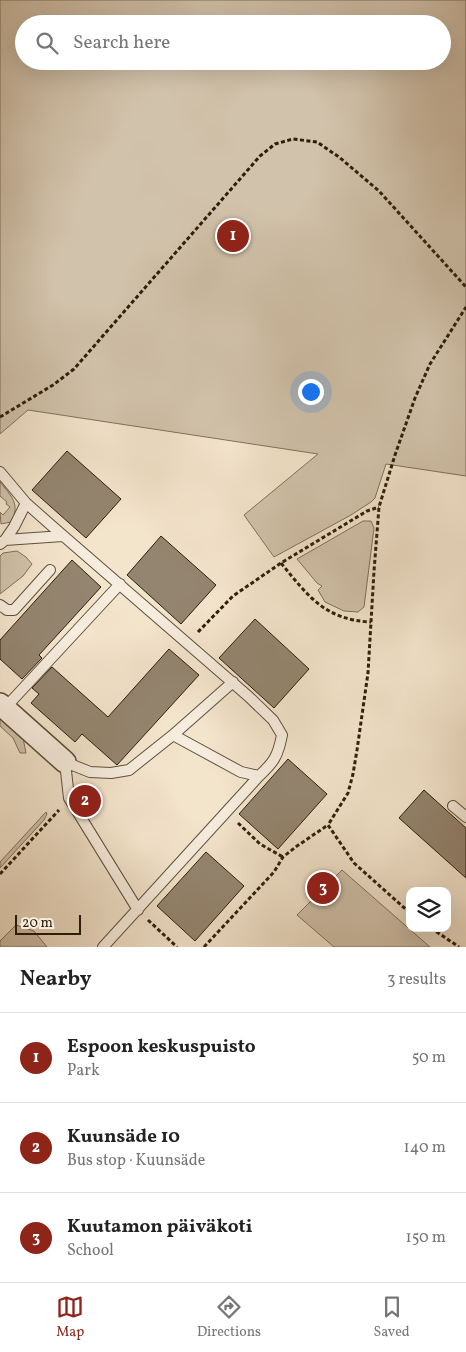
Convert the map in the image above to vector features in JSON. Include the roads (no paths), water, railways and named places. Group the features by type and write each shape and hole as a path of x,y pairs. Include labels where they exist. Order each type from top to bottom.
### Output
{"street":[{"path":"2,706 65,762"}],"lane":[{"path":"0,472 26,503 248,696 273,720 282,735 280,747 273,762 103,947"},
{"path":"2,542 14,528 26,503"},
{"path":"2,542 64,536"},
{"path":"0,605 7,610 14,610 50,570"},
{"path":"2,706 120,584"},
{"path":"138,910 69,798 65,762 90,772 111,773 129,770 173,735 232,682"},
{"path":"173,735 241,772 259,776"},
{"path":"453,806 466,817"}],"place":[{"name":"Espoon keskuspuisto","path":"233,236"},
{"name":"Kuunsäde 10","path":"85,801"},
{"name":"Kuutamon päiväkoti","path":"323,888"}]}
